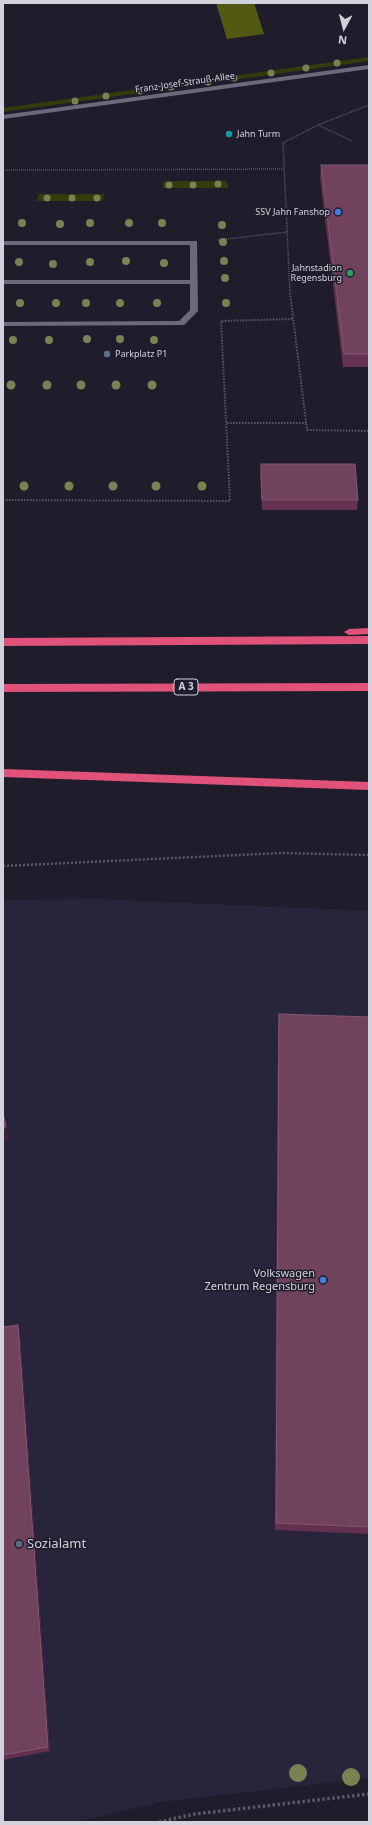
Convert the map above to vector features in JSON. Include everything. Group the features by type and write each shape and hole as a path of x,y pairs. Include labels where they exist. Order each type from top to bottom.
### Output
{"highway":[{"path":"128,640 369,631"},
{"path":"3,642 128,640 369,640"},
{"name":"A 3","path":"3,688 369,687"},
{"path":"3,773 369,786"}],"street":[{"name":"Franz-Josef-Strauß-Allee","path":"3,117 369,67"},
{"path":"3,243 194,243 194,311 181,323 3,324"},
{"path":"3,282 194,282"}],"path":[{"path":"369,105 318,125 283,143 293,319 306,430 369,431"},
{"path":"318,125 352,141"},
{"path":"3,170 284,169"},
{"path":"194,243 287,232"},
{"path":"3,500 230,502 221,321 293,319"},
{"path":"227,423 306,423"},
{"path":"3,866 282,853 369,855"},
{"path":"159,1822 195,1814 369,1794"}],"shaded area":[{"path":"96,899 369,911 369,1778 161,1802 76,1822 3,1822 3,900"}],"green space":[{"path":"216,3 254,3 264,34 227,39"},
{"path":"369,57 369,61 3,112 3,108"},
{"path":"163,181 227,181 228,188 163,188"},
{"path":"38,194 104,194 103,201 37,201"}],"building":[{"name":"Jahnstadion Regensburg","path":"321,165 369,165 369,354 344,354"},
{"path":"261,464 355,464 358,500 262,500"},
{"name":"Volkswagen Zentrum Regensburg","path":"279,1014 369,1017 369,1527 276,1523"},
{"path":"3,1113 6,1126 3,1130"},
{"name":"Sozialamt","path":"18,1325 48,1747 3,1755 3,1327"}],"place":[{"name":"Jahn Turm","path":"229,134"},
{"name":"SSV Jahn Fanshop","path":"338,212"},
{"name":"Jahnstadion Regensburg","path":"350,273"},
{"name":"Parkplatz P1","path":"107,354"},
{"name":"Volkswagen Zentrum Regensburg","path":"323,1280"},
{"name":"Sozialamt","path":"19,1544"}]}
